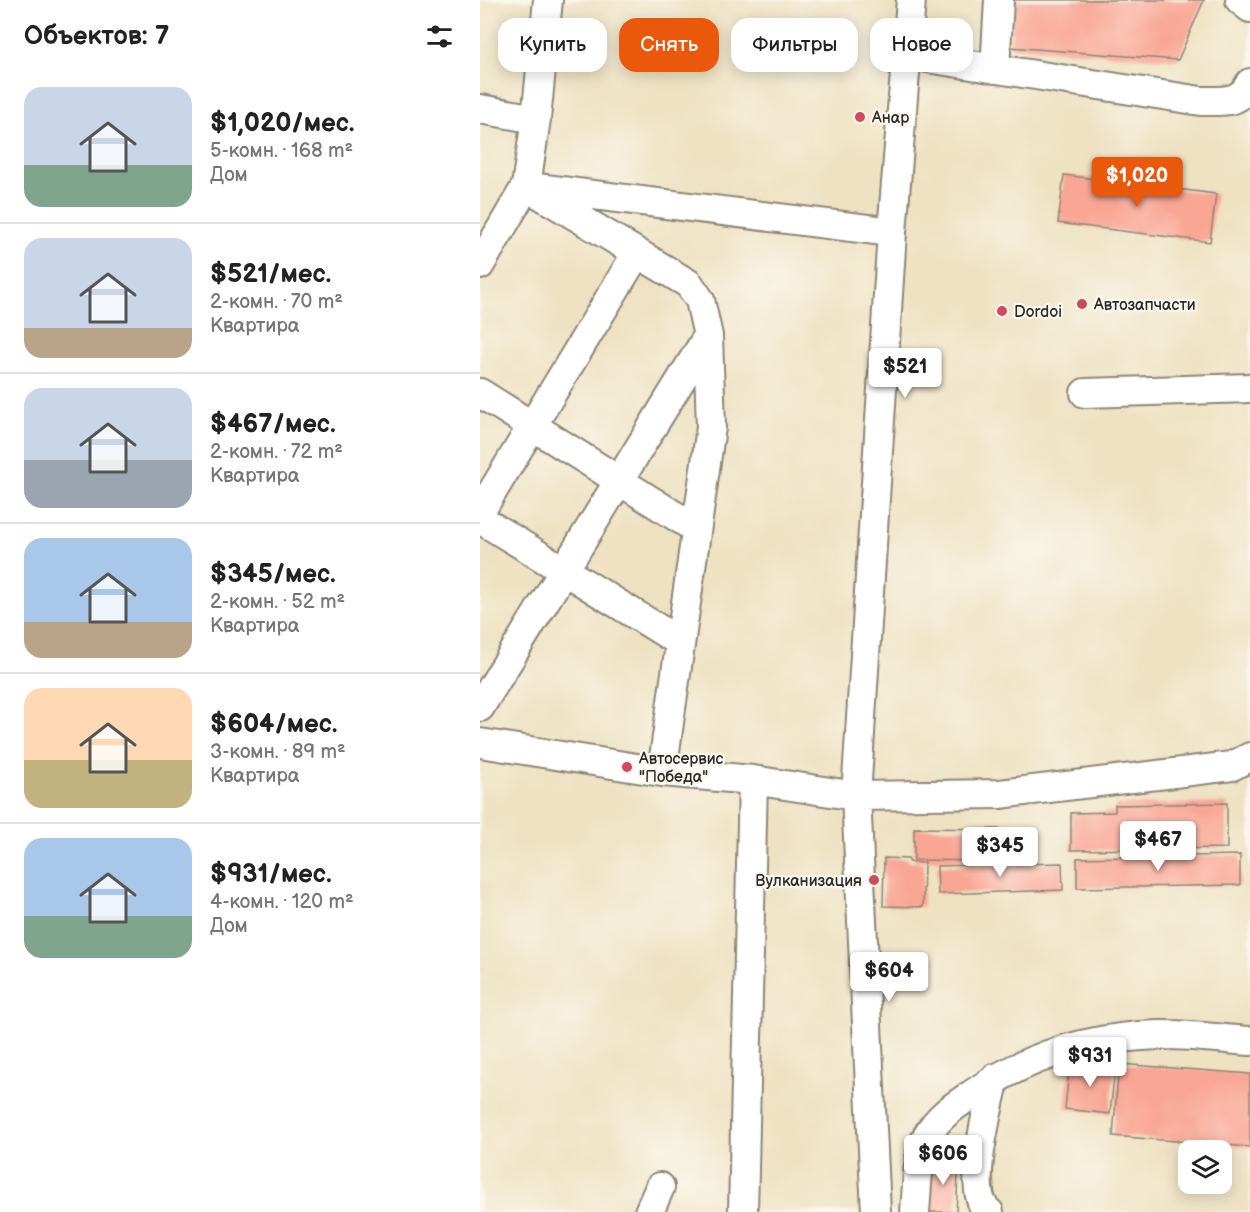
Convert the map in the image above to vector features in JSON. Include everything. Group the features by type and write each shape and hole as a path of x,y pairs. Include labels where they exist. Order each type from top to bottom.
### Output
{"street":[{"path":"480,265 526,186 536,119 548,0"},
{"path":"910,18 911,0"},
{"path":"995,69 999,0"},
{"path":"1240,0 1250,8"},
{"path":"973,65 1201,101 1229,101 1246,92 1250,83"},
{"path":"876,1212 856,796 892,232 906,72"},
{"path":"480,109 536,119"},
{"path":"526,186 892,232"},
{"path":"526,186 689,284 700,300 708,336 711,427 662,772"},
{"path":"480,512 637,253"},
{"path":"480,707 708,336"},
{"path":"1085,393 1250,388"},
{"path":"480,393 696,529"},
{"path":"480,519 680,642"},
{"path":"480,743 662,772 753,780 856,796 1000,794 1232,766 1250,757"},
{"path":"743,1212 753,780"},
{"path":"915,1212 922,1152 926,1138 934,1124 948,1111 995,1078 1041,1055 1107,1038 1160,1035 1250,1041"},
{"path":"989,1212 984,1208 978,1187 979,1154 995,1078"}],"building":[{"path":"1014,0 1204,0 1178,60 1010,47"},
{"path":"1064,175 1216,194 1210,242 1058,223"},
{"path":"1227,803 1227,848 1071,850 1071,813 1115,812 1115,805"},
{"path":"914,828 999,829 999,861 914,860"},
{"path":"1240,855 1240,885 1077,888 1077,858"},
{"path":"884,858 909,859 909,862 924,863 923,907 883,906"},
{"path":"1062,863 1063,890 938,894 937,866"},
{"path":"1070,1061 1115,1066 1110,1114 1065,1109"},
{"path":"1119,1064 1250,1074 1250,1147 1232,1146 1232,1140 1178,1141 1113,1136"},
{"path":"930,1158 959,1160 956,1212 926,1212"}],"place":[{"name":"Анар","path":"860,117"},
{"name":"Автозапчасти","path":"1082,304"},
{"name":"Dordoi","path":"1002,311"},
{"name":"Автосервис \"Победа\"","path":"627,767"},
{"name":"Вулканизация","path":"874,880"}]}
